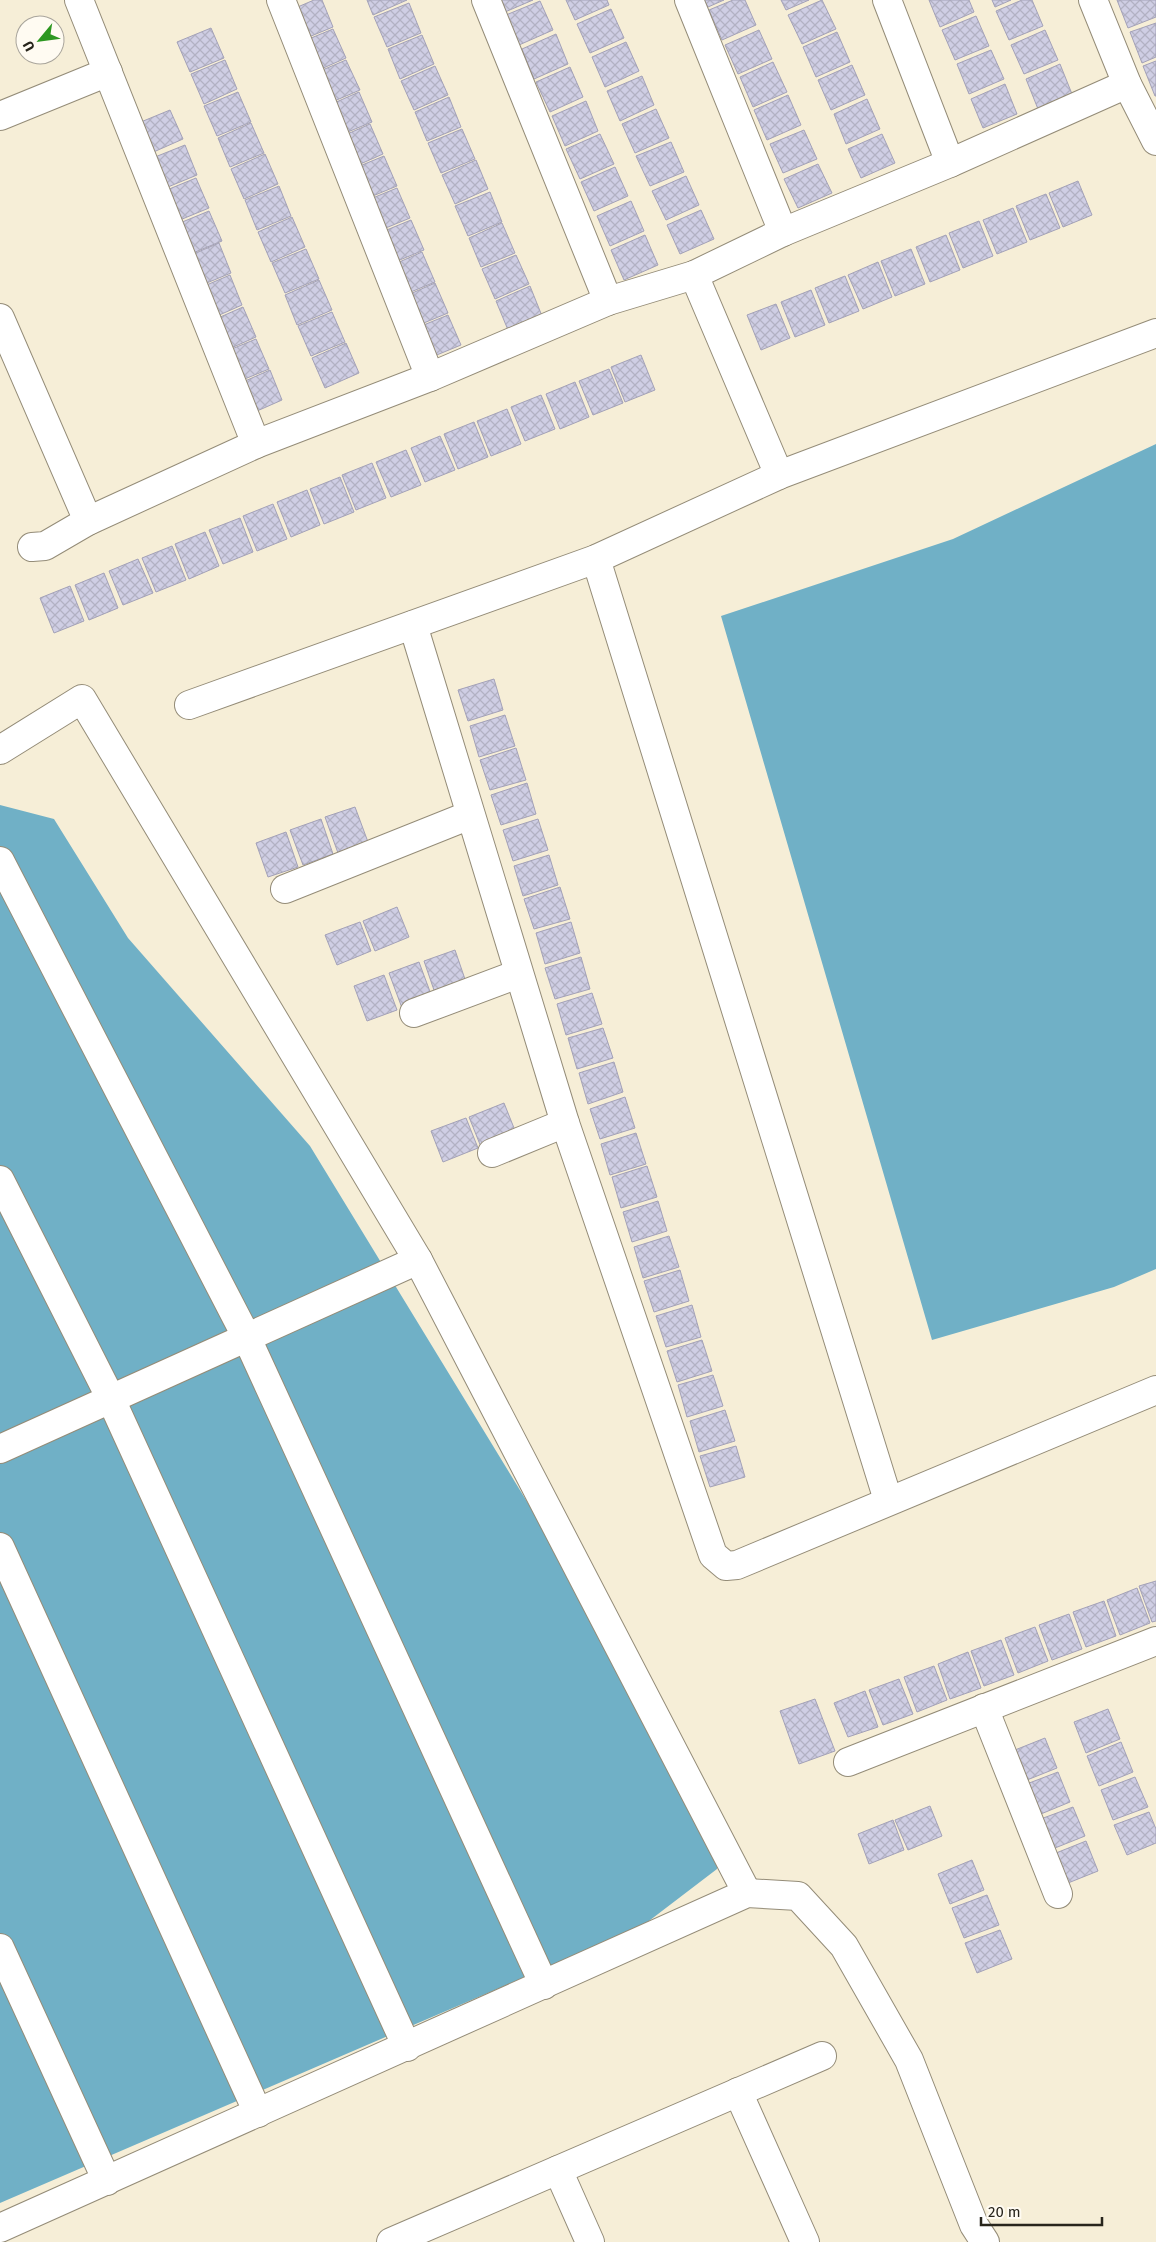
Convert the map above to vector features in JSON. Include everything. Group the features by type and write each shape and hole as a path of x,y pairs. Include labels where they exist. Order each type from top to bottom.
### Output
{"street":[{"path":"79,0 256,444"},
{"path":"281,0 430,376"},
{"path":"486,0 608,301"},
{"path":"689,0 783,232"},
{"path":"887,0 950,163"},
{"path":"1093,0 1127,84 1156,141"},
{"path":"0,116 108,72"},
{"path":"32,547 46,546 88,521 256,444 430,376 608,301 694,275 783,232 950,163 1127,84"},
{"path":"694,275 779,475"},
{"path":"0,318 88,521"},
{"path":"189,705 596,559 779,475 1156,333"},
{"path":"596,559 888,1500"},
{"path":"412,625 565,1122 713,1555 726,1566 737,1565 888,1500 1156,1390"},
{"path":"0,750 82,699 418,1260 747,1893"},
{"path":"286,889 470,815"},
{"path":"0,861 246,1336 544,1985"},
{"path":"414,1013 518,974"},
{"path":"492,1153 565,1122"},
{"path":"0,1180 110,1398 407,2047"},
{"path":"0,1449 246,1336 418,1260"},
{"path":"0,1547 258,2113"},
{"path":"848,1762 984,1708 1154,1646"},
{"path":"984,1708 1058,1894"},
{"path":"0,2228 747,1893 798,1896 844,1946 909,2060 974,2225 985,2242"},
{"path":"0,1948 107,2181"},
{"path":"400,2240 822,2056"},
{"path":"738,2092 805,2242"},
{"path":"558,2170 590,2242"}],"water":[{"path":"1156,444 1156,1269 1114,1287 932,1340 721,616 953,539"},
{"path":"0,805 54,819 128,938 310,1146 717,1813 717,1869 641,1927 0,2203"}],"building":[{"path":"314,0 322,0 333,27 299,41 286,12"},
{"path":"367,0 407,0 373,15"},
{"path":"500,0 533,0 505,12"},
{"path":"566,0 607,0 609,5 575,20"},
{"path":"704,0 724,0 708,7"},
{"path":"733,0 745,0 756,25 722,40 709,10"},
{"path":"781,0 809,0 786,10"},
{"path":"822,0 836,29 802,44 788,15"},
{"path":"929,0 969,0 974,12 940,27"},
{"path":"992,0 1011,0 995,7"},
{"path":"1022,0 1032,0 1043,26 1009,40 996,11"},
{"path":"1117,0 1156,0 1156,17 1128,28"},
{"path":"540,1 553,30 519,45 506,15"},
{"path":"409,3 421,33 387,47 374,17"},
{"path":"611,9 624,38 590,53 577,24"},
{"path":"976,16 989,46 955,60 942,30"},
{"path":"1156,23 1156,57 1142,63 1130,32"},
{"path":"211,28 224,58 190,72 177,42"},
{"path":"333,29 346,58 312,73 299,43"},
{"path":"759,30 772,59 738,74 725,45"},
{"path":"1045,30 1058,60 1024,74 1011,45"},
{"path":"837,32 850,62 816,77 803,47"},
{"path":"556,34 568,64 534,79 522,49"},
{"path":"422,35 434,64 400,79 388,49"},
{"path":"626,42 639,71 605,87 592,57"},
{"path":"991,50 1004,79 969,94 957,64"},
{"path":"225,60 237,89 204,104 191,74"},
{"path":"346,60 360,90 325,105 313,74"},
{"path":"1156,61 1156,96 1155,96 1143,66"},
{"path":"773,62 787,92 753,107 740,77"},
{"path":"1060,64 1072,94 1038,109 1026,79"},
{"path":"852,65 865,95 831,110 818,80"},
{"path":"435,66 448,95 414,110 401,81"},
{"path":"570,67 583,97 550,112 536,82"},
{"path":"642,76 654,105 620,121 607,91"},
{"path":"1005,84 1017,114 983,128 971,99"},
{"path":"238,92 251,122 217,136 204,106"},
{"path":"359,92 372,122 338,136 325,107"},
{"path":"788,95 801,125 767,140 754,110"},
{"path":"449,97 461,127 427,141 415,112"},
{"path":"867,99 880,129 846,144 834,114"},
{"path":"586,101 598,131 565,146 552,116"},
{"path":"656,109 669,138 635,153 622,124"},
{"path":"170,110 183,139 149,154 136,124"},
{"path":"251,123 264,153 230,167 218,138"},
{"path":"370,124 383,154 349,169 336,139"},
{"path":"462,129 475,159 441,173 428,143"},
{"path":"804,130 817,159 783,173 770,144"},
{"path":"600,134 614,164 580,179 566,149"},
{"path":"882,134 895,163 861,178 848,149"},
{"path":"671,142 684,172 650,186 636,156"},
{"path":"185,145 197,175 163,189 150,159"},
{"path":"265,154 278,184 244,199 231,169"},
{"path":"384,156 397,186 363,200 350,170"},
{"path":"476,160 488,189 455,204 442,175"},
{"path":"818,164 832,193 798,208 784,179"},
{"path":"615,167 628,196 594,211 581,182"},
{"path":"686,176 699,205 666,220 652,191"},
{"path":"196,178 209,208 175,222 162,192"},
{"path":"1078,181 1092,215 1063,227 1049,193"},
{"path":"279,186 291,216 257,230 245,200"},
{"path":"397,188 410,218 376,232 363,202"},
{"path":"490,192 502,222 468,236 455,206"},
{"path":"1046,194 1060,228 1030,240 1016,206"},
{"path":"631,201 644,231 610,246 597,216"},
{"path":"1013,208 1027,242 997,254 983,220"},
{"path":"701,210 714,239 680,254 667,225"},
{"path":"209,211 222,241 188,255 175,225"},
{"path":"292,217 305,247 271,262 258,232"},
{"path":"411,220 424,250 390,264 377,234"},
{"path":"979,221 993,256 963,268 949,233"},
{"path":"502,223 515,253 481,267 469,238"},
{"path":"645,235 658,265 624,280 611,250"},
{"path":"946,235 960,270 930,282 916,247"},
{"path":"219,243 231,273 197,287 184,258"},
{"path":"306,249 319,279 285,293 272,263"},
{"path":"911,249 925,284 895,296 881,261"},
{"path":"422,252 435,282 401,296 388,267"},
{"path":"516,255 529,284 495,299 482,269"},
{"path":"878,262 892,297 863,309 848,275"},
{"path":"230,275 242,305 208,320 195,290"},
{"path":"845,276 859,311 829,323 815,288"},
{"path":"319,280 332,310 297,325 285,295"},
{"path":"435,283 448,313 414,327 401,298"},
{"path":"530,286 542,316 508,330 496,301"},
{"path":"811,290 825,325 795,337 781,302"},
{"path":"776,304 790,338 761,350 747,315"},
{"path":"243,307 256,337 222,352 209,322"},
{"path":"332,312 345,342 311,356 298,326"},
{"path":"448,315 461,345 427,359 414,329"},
{"path":"256,339 269,369 235,383 222,353"},
{"path":"346,343 359,373 325,388 312,358"},
{"path":"641,355 655,390 625,402 611,367"},
{"path":"609,369 623,403 593,415 579,381"},
{"path":"270,370 282,400 248,415 236,385"},
{"path":"575,382 589,417 560,429 546,394"},
{"path":"541,395 555,429 525,441 511,407"},
{"path":"507,409 521,444 491,456 477,421"},
{"path":"474,422 488,457 458,469 444,434"},
{"path":"440,436 455,470 425,482 411,448"},
{"path":"406,450 421,485 391,497 376,462"},
{"path":"372,463 386,498 356,510 342,475"},
{"path":"340,477 354,512 324,524 310,489"},
{"path":"307,490 320,525 291,537 277,502"},
{"path":"273,504 287,539 257,551 243,516"},
{"path":"240,518 253,552 223,564 209,530"},
{"path":"205,532 219,566 189,579 175,544"},
{"path":"172,546 186,580 156,592 142,558"},
{"path":"138,559 153,593 123,605 109,571"},
{"path":"104,573 118,608 89,620 75,585"},
{"path":"70,586 84,621 54,633 40,598"},
{"path":"494,679 503,710 468,721 458,690"},
{"path":"505,715 515,746 479,757 470,726"},
{"path":"516,748 526,780 490,790 480,760"},
{"path":"527,783 536,814 501,825 491,795"},
{"path":"355,807 368,842 338,853 325,817"},
{"path":"321,819 333,854 303,865 290,830"},
{"path":"538,819 548,850 513,861 503,830"},
{"path":"286,832 298,867 268,877 256,843"},
{"path":"549,855 558,885 523,896 514,866"},
{"path":"560,887 570,919 534,929 524,899"},
{"path":"397,907 409,937 375,951 363,921"},
{"path":"360,922 371,951 337,965 325,935"},
{"path":"571,922 580,953 545,964 536,933"},
{"path":"455,950 467,985 436,996 424,961"},
{"path":"581,957 590,989 555,999 545,968"},
{"path":"419,962 432,997 402,1008 389,973"},
{"path":"384,975 397,1010 367,1021 354,986"},
{"path":"592,993 602,1024 566,1035 557,1004"},
{"path":"603,1028 613,1058 577,1069 568,1038"},
{"path":"614,1062 623,1092 588,1104 579,1073"},
{"path":"625,1097 635,1128 600,1139 590,1109"},
{"path":"504,1103 516,1133 481,1147 469,1117"},
{"path":"466,1118 478,1148 443,1162 431,1131"},
{"path":"636,1133 646,1164 610,1175 601,1144"},
{"path":"647,1166 657,1197 621,1208 612,1177"},
{"path":"658,1201 667,1231 632,1242 623,1212"},
{"path":"669,1236 679,1267 643,1278 634,1247"},
{"path":"680,1270 689,1301 654,1312 644,1281"},
{"path":"692,1305 701,1337 666,1347 656,1316"},
{"path":"702,1340 712,1371 677,1382 667,1351"},
{"path":"713,1375 723,1406 687,1417 678,1385"},
{"path":"725,1410 735,1441 699,1452 690,1421"},
{"path":"736,1446 745,1477 710,1487 700,1456"},
{"path":"1156,1581 1156,1621 1152,1622 1139,1586"},
{"path":"1137,1588 1150,1623 1120,1635 1107,1600"},
{"path":"1104,1601 1116,1636 1086,1647 1073,1612"},
{"path":"1069,1614 1082,1649 1052,1660 1039,1625"},
{"path":"1035,1627 1048,1661 1018,1673 1005,1638"},
{"path":"1001,1640 1014,1675 984,1686 971,1651"},
{"path":"968,1652 981,1688 950,1699 938,1664"},
{"path":"934,1666 947,1700 917,1712 904,1677"},
{"path":"899,1679 913,1714 883,1725 869,1690"},
{"path":"865,1691 878,1727 848,1737 834,1703"},
{"path":"815,1699 835,1751 799,1764 780,1711"},
{"path":"1108,1709 1120,1739 1086,1753 1074,1722"},
{"path":"1045,1738 1057,1768 1022,1782 1010,1752"},
{"path":"1121,1742 1133,1772 1099,1786 1087,1756"},
{"path":"1058,1772 1070,1802 1036,1816 1024,1785"},
{"path":"1135,1777 1148,1807 1113,1820 1101,1790"},
{"path":"930,1806 942,1836 908,1850 895,1820"},
{"path":"1073,1807 1085,1836 1050,1850 1038,1820"},
{"path":"1149,1812 1156,1829 1156,1843 1127,1855 1114,1825"},
{"path":"893,1820 904,1850 869,1864 858,1834"},
{"path":"1086,1841 1098,1871 1063,1885 1051,1855"},
{"path":"972,1860 984,1890 950,1904 938,1874"},
{"path":"987,1895 999,1925 964,1938 952,1908"},
{"path":"1000,1930 1012,1959 977,1973 965,1943"}]}
